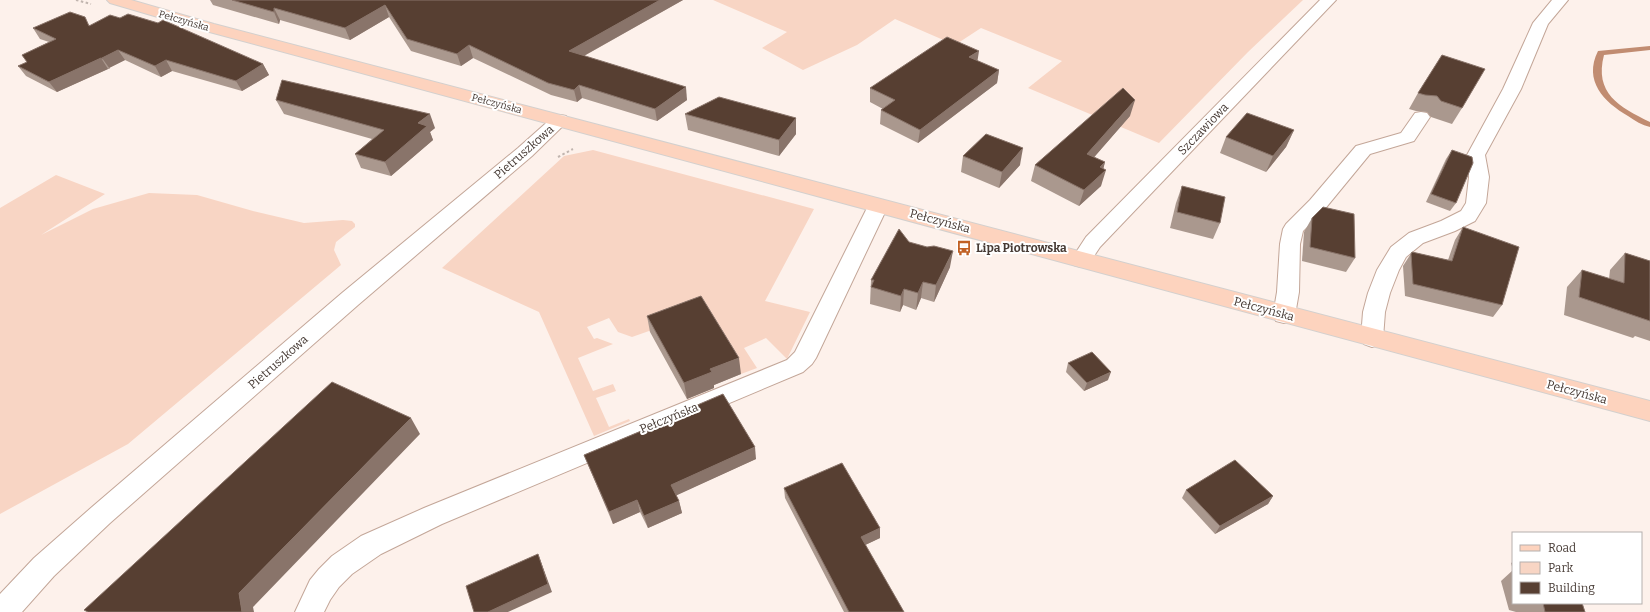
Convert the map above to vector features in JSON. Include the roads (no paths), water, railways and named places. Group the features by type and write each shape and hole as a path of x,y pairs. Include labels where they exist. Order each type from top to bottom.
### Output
{"main road":[{"name":"Pełczyńska","path":"115,0 208,27 1284,315 1650,411"}],"street":[{"name":"Szczawiowa","path":"1081,260 1093,242 1328,0"},
{"path":"1372,338 1374,312 1379,293 1388,270 1398,252 1416,238 1448,226 1468,216 1476,203 1479,177 1476,155 1512,89 1541,23 1560,0"},
{"path":"1284,315 1288,292 1290,244 1293,229 1318,204 1364,150 1408,137 1421,117"},
{"name":"Pietruszkowa","path":"3,612 44,567 101,515 344,304 525,152 560,120"},
{"name":"Pełczyńska","path":"309,612 320,590 329,578 342,565 371,545 434,516 786,371 804,358 878,206"}],"waterway":[{"path":"1650,48 1601,53 1597,73 1601,89 1611,102 1650,125"}],"place":[{"name":"Lipa Piotrowska","path":"964,248"}]}
